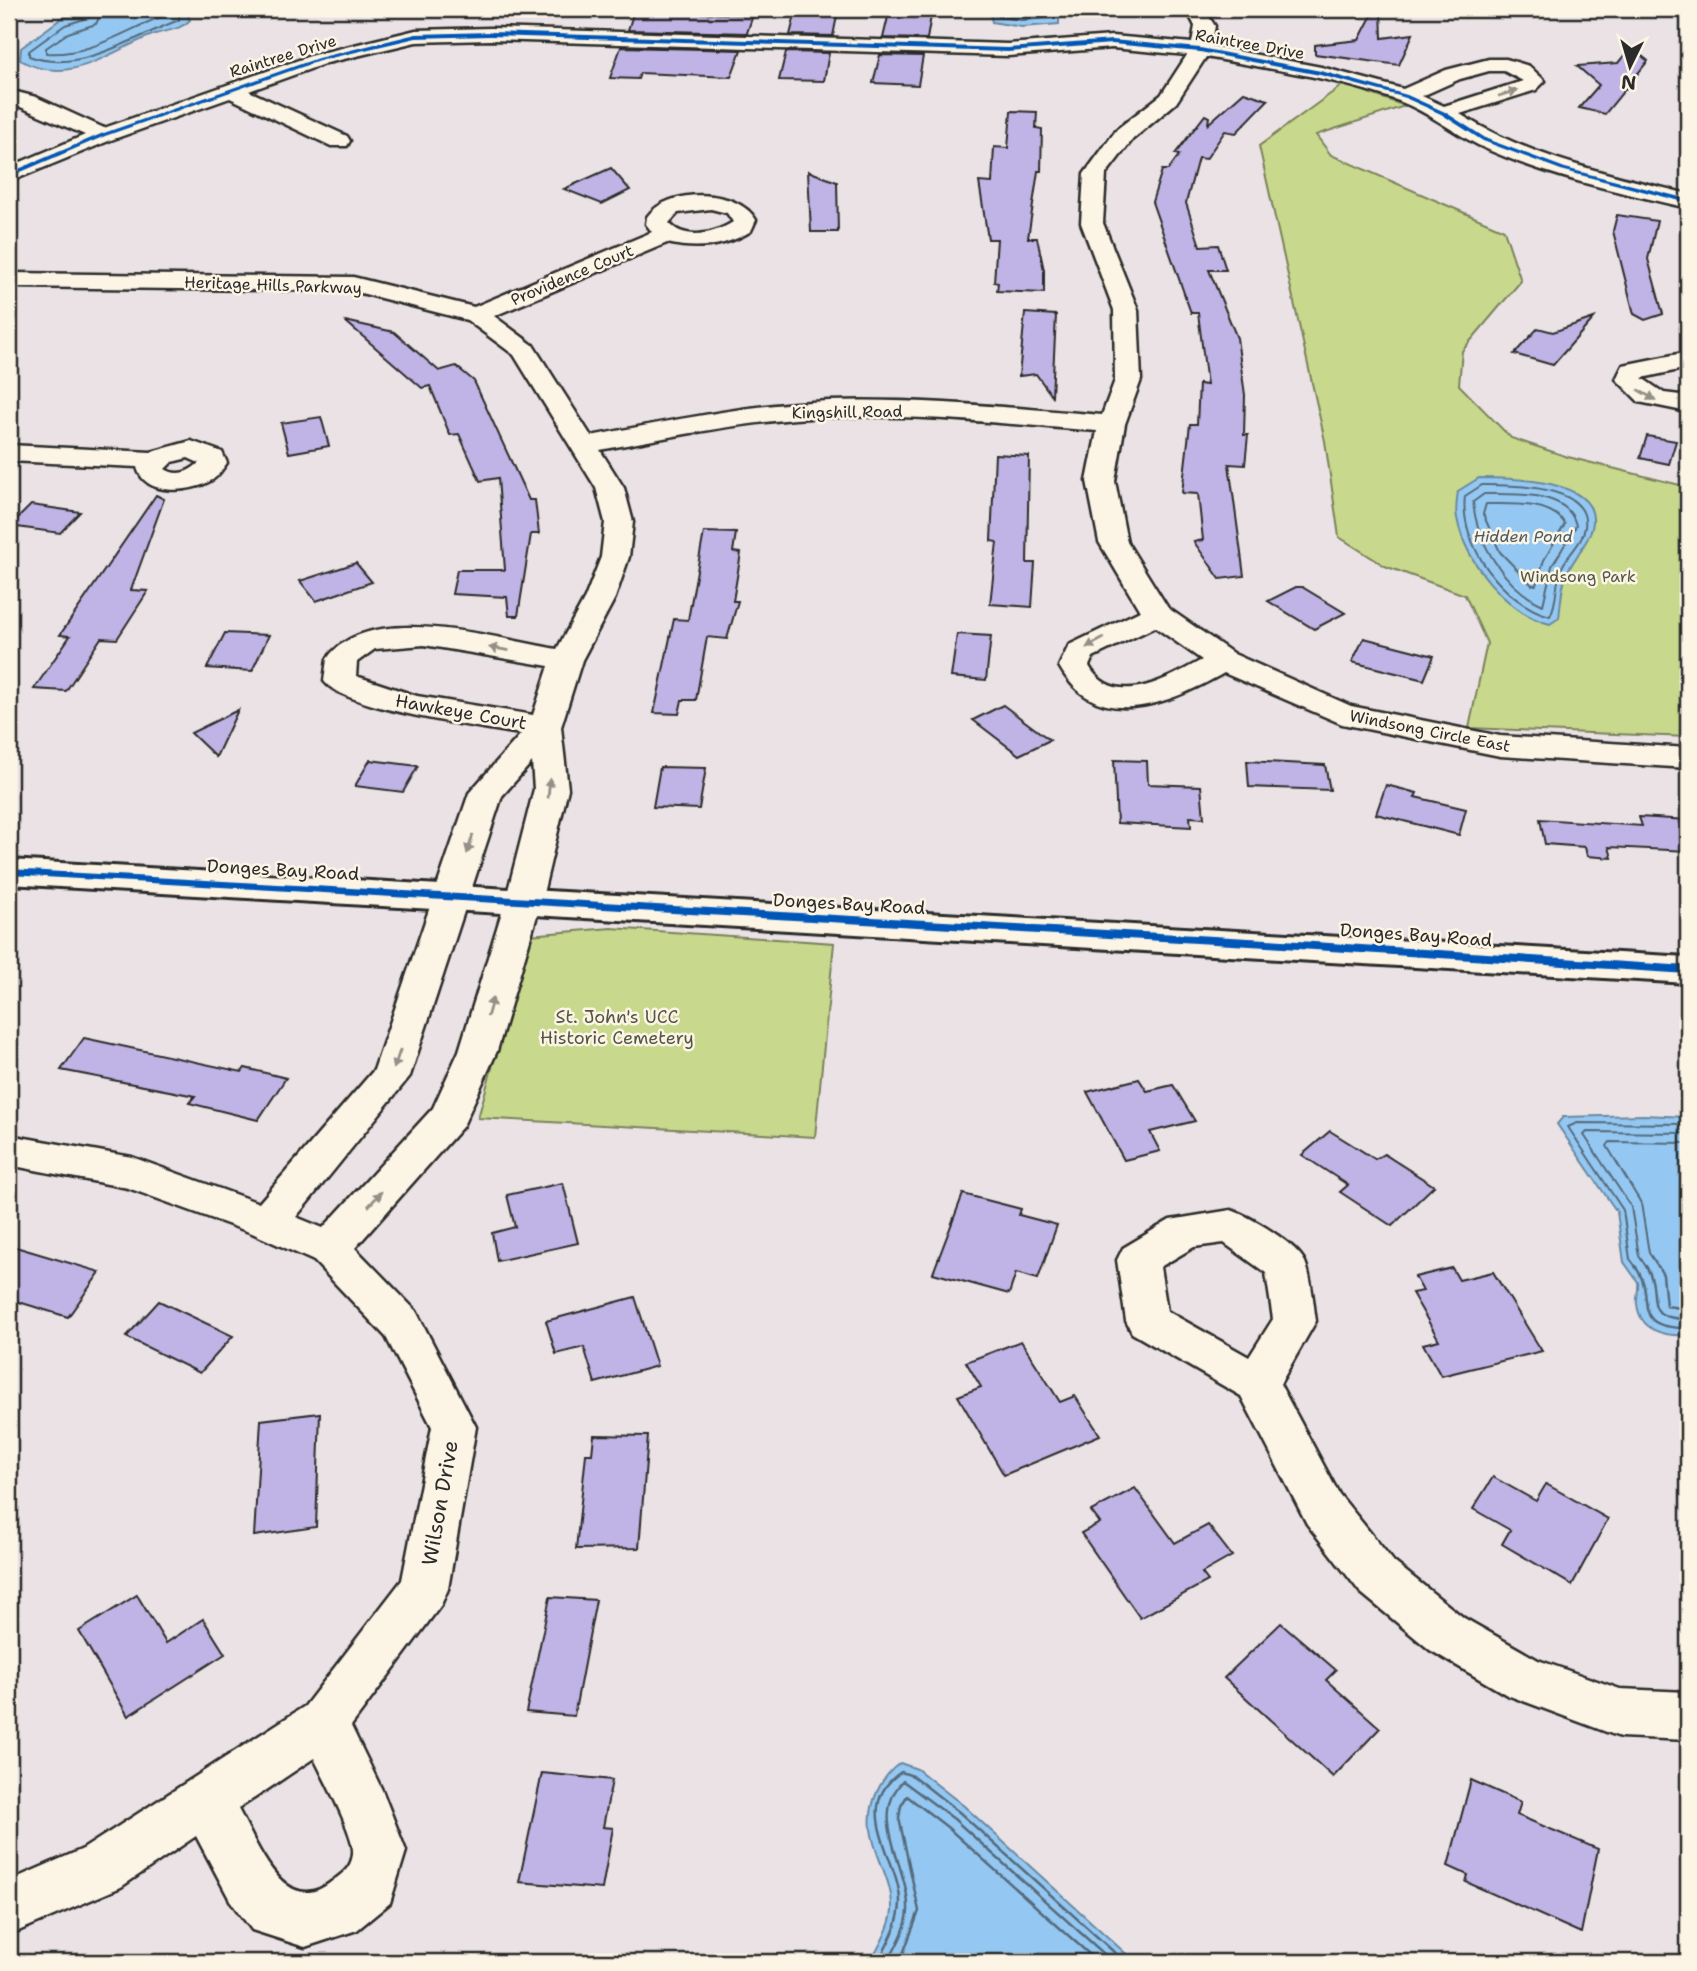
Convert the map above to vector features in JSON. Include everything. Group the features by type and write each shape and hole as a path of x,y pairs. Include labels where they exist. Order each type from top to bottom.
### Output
{"street":[{"path":"1195,9 1205,26 1200,50"},
{"name":"Raintree Drive","path":"9,175 103,135 228,89 413,27 489,34 1009,50 1112,42 1200,50 1321,73 1405,96 1443,113 1485,140 1563,169 1688,201"},
{"name":"Windsong Circle East","path":"1200,50 1169,99 1125,134 1095,174 1092,223 1126,310 1128,380 1112,424 1101,481 1114,542 1157,614 1223,661 1342,714 1500,746 1688,758"},
{"path":"1405,96 1478,65 1513,66 1528,73 1535,80 1529,86 1443,113"},
{"path":"228,89 339,141"},
{"path":"9,96 29,101 103,135"},
{"name":"Providence Court","path":"475,315 668,234"},
{"name":"Heritage Hills Parkway","path":"9,280 353,284 475,315 524,350 610,488 619,522 615,557 600,598 567,660 545,727 486,793 391,1076 267,1222"},
{"path":"1688,360 1632,370 1629,379 1638,392 1658,402 1688,404"},
{"name":"Kingshill Road","path":"584,445 737,418 830,409 916,410 1112,424"},
{"path":"9,453 155,460"},
{"path":"1157,614 1080,652 1074,666 1079,679 1096,691 1129,698 1159,693 1223,661"},
{"name":"Hawkeye Court","path":"545,727 413,706 371,694 341,681 342,659 367,640 424,636 567,660"},
{"name":"Heritage Hills Parkway","path":"329,1249 449,1116 478,1051 523,902 528,873 551,789 545,727"},
{"name":"Donges Bay Road","path":"9,872 1688,970"},
{"path":"9,1150 132,1173 267,1222 329,1249"},
{"name":"Wilson Drive","path":"9,1908 102,1868 323,1723 424,1589 454,1427 401,1325 329,1249"},
{"path":"1257,1382 1323,1508 1377,1577 1447,1634 1524,1678 1620,1713 1688,1716"},
{"path":"205,1801 250,1883 271,1911 304,1920 338,1911 371,1884 380,1851 364,1808 323,1723"}],"green space":[{"name":"Windsong Park","path":"1344,84 1405,106 1316,135 1331,155 1504,230 1521,281 1462,351 1459,385 1511,438 1568,457 1688,487 1688,737 1469,728 1487,643 1465,595 1385,566 1339,537 1325,441 1259,146"},
{"name":"St. John's UCC Historic Cemetery","path":"611,928 834,943 815,1137 478,1118 529,935"}],"water":[{"path":"107,9 177,9 186,11 190,20 178,28 155,34 73,69 38,68 20,60 21,48 62,18"},
{"path":"989,9 1059,9 1059,24 1022,27 992,22"},
{"name":"Hidden Pond","path":"1479,478 1551,484 1584,499 1592,511 1590,534 1564,582 1559,618 1550,624 1518,609 1504,597 1490,583 1469,551 1456,515 1456,504 1458,491"},
{"path":"1563,1117 1688,1117 1688,1335 1663,1333 1643,1321 1637,1304 1638,1282 1624,1262 1617,1212 1557,1124"},
{"path":"900,1763 917,1769 964,1806 1135,1962 871,1962 888,1928 892,1907 889,1887 873,1839 871,1811 881,1784"}],"building":[{"path":"1375,9 1381,9 1382,38 1413,34 1399,65 1315,54 1315,45 1359,40"},
{"path":"634,11 753,15 747,33 628,30"},
{"path":"795,15 837,16 833,36 790,35"},
{"path":"931,16 927,39 883,38 888,17"},
{"path":"621,47 741,50 731,77 640,73 638,79 610,78"},
{"path":"1631,47 1648,61 1605,114 1579,108 1599,85 1577,66 1618,63"},
{"path":"786,52 829,53 824,81 779,80"},
{"path":"880,55 923,56 918,85 873,83"},
{"path":"1244,92 1268,100 1236,133 1225,131 1206,159 1198,158 1186,203 1200,246 1218,245 1226,270 1209,270 1237,338 1245,395 1244,435 1248,435 1245,465 1229,464 1244,576 1220,579 1194,542 1203,540 1198,494 1182,493 1190,424 1197,424 1199,384 1207,385 1198,313 1191,313 1152,202 1162,170 1168,170 1179,155 1175,154 1205,115 1209,117 1208,124"},
{"path":"1011,111 1037,112 1036,128 1042,129 1041,171 1038,171 1028,238 1037,238 1044,270 1044,293 997,291 998,283 994,282 997,239 988,239 979,182 992,183 994,147 1008,148"},
{"path":"611,168 630,190 602,204 564,189"},
{"path":"808,171 837,182 838,232 811,232"},
{"path":"1617,215 1657,221 1648,259 1663,314 1645,320 1634,314 1613,231"},
{"path":"1025,313 1056,315 1052,396 1036,374 1019,376"},
{"path":"1594,318 1553,365 1514,354 1538,328 1553,332"},
{"path":"345,321 394,332 439,371 456,366 474,381 529,500 535,500 539,534 531,534 518,616 509,616 507,597 452,594 457,570 505,570 498,478 480,481 459,434 450,435 430,386 422,388"},
{"path":"321,417 329,446 289,453 281,423"},
{"path":"1647,436 1676,441 1669,464 1640,458"},
{"path":"995,454 1029,456 1027,563 1035,563 1032,607 990,604 997,542 991,541"},
{"path":"156,495 164,499 131,590 148,591 117,639 101,638 66,691 34,689 70,636 60,635"},
{"path":"31,505 80,512 60,533 10,526"},
{"path":"704,532 736,533 733,552 741,553 733,601 738,601 727,639 707,637 696,700 682,700 679,714 654,713 674,619 688,620"},
{"path":"356,563 372,582 316,601 300,581"},
{"path":"1296,587 1302,587 1345,613 1314,629 1268,601"},
{"path":"225,633 269,635 252,671 207,668"},
{"path":"957,634 991,636 986,680 951,677"},
{"path":"1364,638 1434,656 1424,680 1352,662"},
{"path":"1003,705 1050,740 1019,755 973,720"},
{"path":"238,710 216,757 191,733"},
{"path":"370,760 418,766 403,792 355,786"},
{"path":"1114,760 1147,761 1148,784 1201,786 1204,818 1190,817 1191,827 1117,823"},
{"path":"1247,761 1325,765 1330,790 1249,787"},
{"path":"660,767 706,768 699,809 653,807"},
{"path":"1386,785 1417,793 1415,797 1466,809 1459,835 1376,814"},
{"path":"1639,817 1688,820 1688,851 1609,847 1612,858 1587,856 1585,847 1545,844 1540,819 1642,826"},
{"path":"84,1038 242,1072 245,1068 286,1078 258,1120 189,1103 195,1096 61,1070"},
{"path":"1139,1079 1147,1091 1173,1085 1195,1121 1150,1132 1160,1151 1124,1160 1087,1092"},
{"path":"1330,1131 1375,1159 1384,1154 1434,1186 1392,1226 1340,1192 1348,1185 1302,1155"},
{"path":"563,1183 578,1243 497,1261 492,1233 515,1227 507,1195"},
{"path":"963,1194 1021,1209 1019,1215 1057,1225 1038,1279 1016,1273 1009,1294 933,1273"},
{"path":"9,1245 100,1272 68,1317 9,1299"},
{"path":"1452,1268 1459,1280 1493,1272 1542,1351 1441,1376 1423,1344 1439,1340 1412,1293 1423,1291 1415,1277"},
{"path":"635,1297 657,1366 595,1383 584,1347 556,1354 546,1321"},
{"path":"159,1301 233,1336 200,1373 126,1337"},
{"path":"1021,1341 1060,1402 1075,1396 1100,1435 1004,1475 958,1396 981,1387 966,1362"},
{"path":"320,1413 316,1527 254,1536 261,1420"},
{"path":"594,1435 648,1436 639,1548 576,1549 586,1454 592,1454"},
{"path":"1493,1477 1536,1501 1546,1484 1608,1519 1572,1585 1502,1544 1510,1530 1473,1509"},
{"path":"1135,1488 1175,1543 1208,1525 1232,1556 1202,1573 1208,1581 1140,1618 1081,1533 1100,1523 1091,1511"},
{"path":"137,1595 166,1643 203,1619 225,1654 128,1716 79,1631"},
{"path":"550,1597 596,1600 574,1716 526,1712"},
{"path":"1281,1623 1336,1670 1326,1680 1380,1728 1333,1777 1224,1678"},
{"path":"542,1773 612,1780 603,1827 613,1828 602,1889 519,1882"},
{"path":"1471,1780 1521,1802 1517,1815 1598,1849 1581,1933 1466,1882 1468,1875 1448,1866"}],"cycle path":[{"path":"9,175 103,135 320,59 416,36 490,34 1008,50 1112,42 1200,50 1321,73 1405,96 1443,113 1485,140 1563,169 1688,201"},
{"path":"9,872 1267,943 1688,970"}]}
